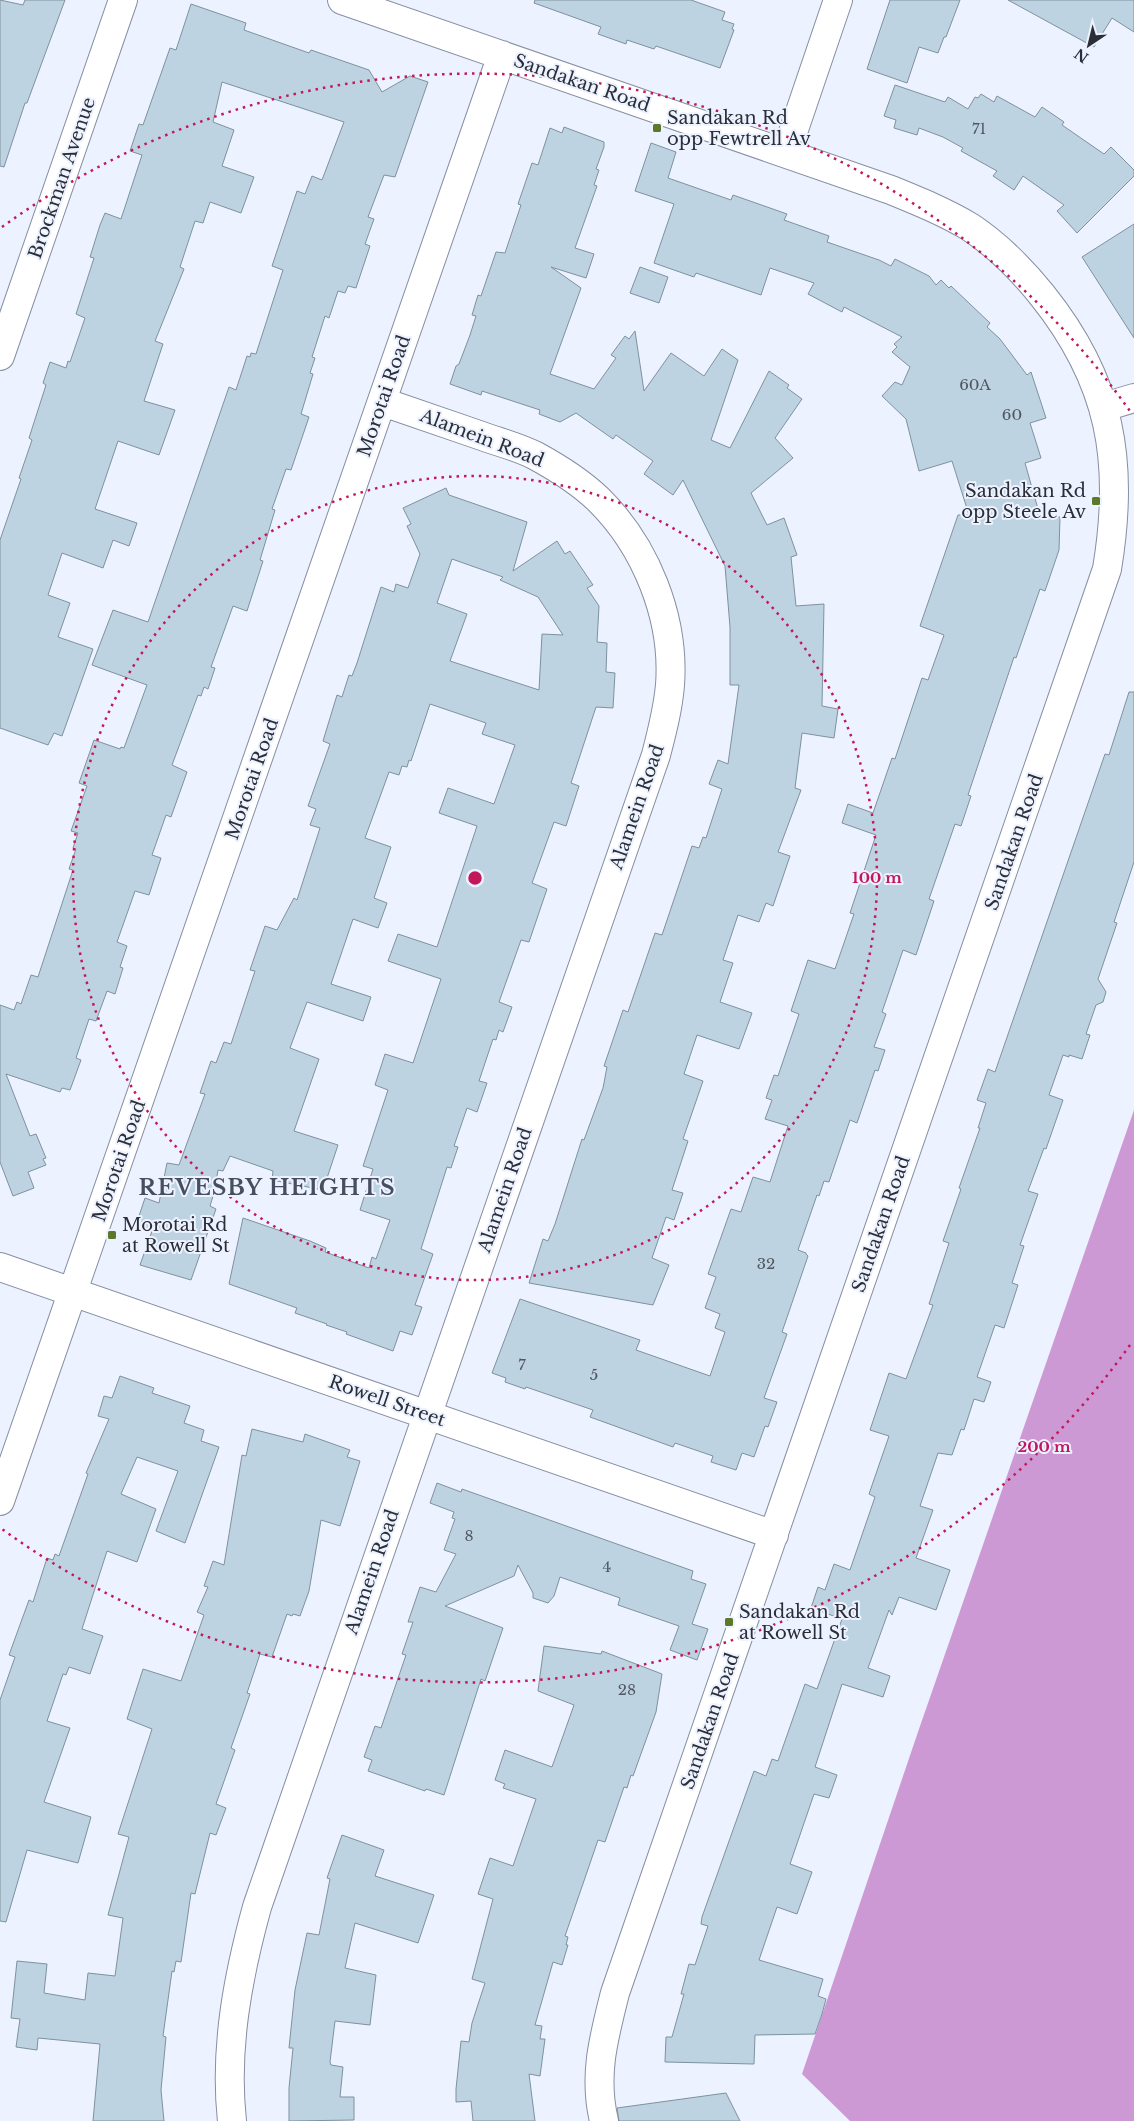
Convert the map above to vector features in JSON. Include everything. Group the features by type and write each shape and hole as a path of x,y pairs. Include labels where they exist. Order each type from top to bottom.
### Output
{"street":[{"name":"Brockman Avenue","path":"0,356 124,0"},
{"name":"Sandakan Road","path":"342,0 891,190 933,207 970,228 1002,251 1053,308 1087,365 1104,406 1114,459 1113,536 1107,569 616,1993 599,2064 600,2104 604,2121"},
{"path":"786,153 838,0"},
{"name":"Morotai Road","path":"0,1502 502,55"},
{"path":"1104,406 1134,398"},
{"name":"Alamein Road","path":"232,2121 230,2065 234,2007 244,1952 257,1907 656,755 666,720 669,692 669,645 660,600 644,561 621,525 598,499 567,474 534,455 383,402"},
{"name":"Rowell Street","path":"0,1267 774,1535"}],"shaded area":[{"path":"1134,1110 1134,2121 850,2121 802,2074 919,1729"}],"building":[{"path":"0,0 23,5 25,0 65,0 27,103 25,103 4,167 0,166"},
{"path":"535,0 691,0 725,12 722,20 734,24 732,29 734,30 720,68 656,46 654,49 627,40 626,44 598,34 601,27 534,3"},
{"path":"890,0 960,0 938,53 919,47 907,83 867,69"},
{"path":"1008,0 1134,0 1134,32 1112,18 1094,47"},
{"path":"191,4 246,23 244,30 309,53 311,50 369,70 382,92 410,76 428,82 395,177 384,175 368,217 374,219 365,244 370,246 356,288 348,286 345,293 338,291 329,318 325,316 312,357 315,358 310,373 313,374 301,414 309,417 291,470 286,469 272,509 275,510 260,560 263,561 247,611 233,606 211,667 215,668 208,689 204,687 201,696 198,695 172,765 187,772 171,817 166,815 152,855 161,858 149,895 135,891 117,942 127,946 120,967 123,968 115,994 107,991 96,1021 89,1019 76,1058 81,1060 70,1090 62,1088 60,1092 6,1074 30,1136 36,1134 46,1158 43,1159 46,1165 28,1172 34,1188 13,1196 0,1162 0,1005 14,1010 17,1002 21,1004 31,975 38,977 73,870 69,869 76,849 73,848 78,833 71,831 87,786 79,783 94,740 120,749 121,747 124,748 147,685 92,665 113,610 148,622 229,387 236,390 247,356 250,357 251,353 256,354 283,270 272,266 297,191 305,194 312,176 322,180 344,122 222,82 213,122 234,130 222,166 254,177 241,213 210,202 203,223 195,221 180,267 184,269 155,341 163,344 144,401 175,410 159,455 118,441 95,509 137,523 129,546 113,540 103,568 62,553 48,595 70,603 58,637 93,649 62,736 54,733 48,745 0,728 0,540 32,440 29,438 46,385 43,383 50,362 66,368 68,361 70,362 85,318 76,314 94,258 90,257 100,225 105,213 121,219 142,155 130,151 139,124 143,125 170,48 176,50"},
{"path":"895,85 945,102 948,97 968,109 975,97 978,98 981,94 994,102 997,96 1035,117 1042,107 1064,122 1062,125 1104,154 1111,147 1134,170 1134,176 1077,233 1057,211 1064,205 1023,176 1014,190 993,176 997,171 961,151 963,148 943,137 919,128 917,135 894,128 896,120 884,116"},
{"path":"564,127 604,142 604,147 596,169 599,170 594,185 597,186 575,248 594,254 586,278 551,267 581,288 550,374 594,389 616,358 611,355 625,336 629,339 635,331 644,391 671,353 704,376 722,349 738,360 711,440 730,448 769,371 789,385 787,388 802,399 775,438 793,458 751,493 767,525 784,518 797,555 791,557 796,606 824,604 822,706 838,709 834,738 802,733 795,788 801,790 778,852 790,856 773,906 766,903 759,922 738,915 723,960 733,963 720,1002 752,1013 739,1049 697,1035 684,1074 703,1081 683,1139 688,1141 672,1190 683,1193 674,1220 666,1217 652,1258 669,1265 653,1305 529,1283 543,1239 548,1241 555,1224 582,1139 584,1140 603,1088 607,1067 604,1066 623,1010 628,1012 655,933 662,935 692,846 699,848 703,837 706,838 722,789 709,784 718,760 728,764 739,685 730,685 730,627 725,566 683,480 673,495 644,474 653,461 616,435 613,439 576,413 560,422 539,414 540,410 482,391 481,395 450,384 476,316 472,315 478,295 481,296 496,252 505,253 521,205 518,204 532,163 538,165 550,128 562,133"},
{"path":"651,143 676,152 668,178 731,200 733,195 787,214 784,220 829,236 827,242 891,266 895,259 929,276 936,285 941,280 949,288 951,286 990,323 987,327 1000,339 1027,375 1031,372 1046,418 1030,423 1041,458 1025,463 1040,516 1060,517 1059,550 1045,591 1040,589 1016,658 1014,657 968,795 971,796 961,826 955,824 929,899 934,901 916,955 903,950 882,1012 886,1014 874,1047 885,1050 878,1071 875,1070 857,1123 850,1120 829,1182 824,1181 819,1196 817,1195 798,1250 806,1253 808,1256 782,1332 787,1334 764,1398 777,1402 768,1427 765,1426 754,1457 742,1453 736,1470 711,1462 713,1456 675,1443 673,1447 590,1417 593,1410 526,1387 525,1389 505,1382 506,1378 492,1373 520,1299 640,1340 636,1350 710,1376 725,1332 715,1328 720,1314 705,1308 716,1277 708,1274 731,1209 741,1212 753,1177 770,1182 788,1126 765,1119 772,1100 766,1098 774,1075 778,1076 799,1014 791,1011 808,960 835,969 854,914 850,913 876,835 842,823 848,804 873,813 892,758 895,759 922,678 928,680 944,635 920,626 958,515 969,515 952,461 919,471 906,419 882,396 895,382 902,385 910,367 892,352 897,347 894,344 902,337 844,307 842,312 808,294 814,283 770,268 761,295 696,273 694,277 654,263 674,204 635,191"},
{"path":"1134,224 1134,338 1082,257"},
{"path":"640,267 668,277 659,303 630,293"},
{"path":"446,488 449,495 527,522 513,571 557,541 565,554 570,551 593,585 587,588 599,606 597,642 607,643 606,672 615,673 613,708 596,707 571,783 579,786 566,826 554,822 532,883 547,889 529,942 521,940 499,1002 512,1007 503,1032 499,1030 496,1040 493,1039 479,1081 487,1083 477,1112 467,1108 454,1146 458,1147 451,1168 447,1167 421,1249 433,1254 415,1305 422,1307 412,1335 400,1331 393,1351 295,1313 297,1308 229,1284 243,1218 310,1241 326,1248 325,1252 369,1268 372,1257 376,1259 390,1220 360,1210 373,1169 363,1166 388,1090 375,1085 385,1054 413,1063 441,979 388,961 398,934 437,947 477,826 439,813 448,788 494,804 515,745 482,734 486,723 430,704 411,761 409,760 407,767 402,766 399,775 389,772 365,838 391,847 374,898 387,903 378,928 353,919 331,984 371,997 363,1021 307,1002 290,1048 319,1059 294,1131 338,1145 323,1190 272,1180 273,1171 230,1156 223,1171 218,1170 210,1206 216,1209 191,1280 140,1265 152,1231 136,1225 145,1198 159,1203 167,1163 179,1165 205,1094 200,1093 211,1061 216,1063 224,1042 231,1044 255,971 250,970 265,926 277,930 294,898 297,900 320,828 310,825 316,809 308,806 330,744 323,741 337,695 342,697 349,675 352,676 381,587 394,592 396,584 408,588 420,554 407,526 411,524 403,508","holes":["452,559 503,577 500,580 538,597 563,635 542,634 539,690 450,661 467,614 437,603"]},
{"path":"1129,692 1134,692 1134,862 1114,922 1117,923 1098,979 1106,992 1103,1002 1096,1005 1086,1034 1090,1035 1082,1059 1063,1055 1049,1095 1063,1100 1046,1149 1044,1148 1028,1191 1038,1194 1020,1245 1024,1246 1012,1283 1018,1285 1004,1328 995,1325 977,1377 991,1382 984,1402 974,1399 964,1430 961,1429 952,1455 938,1453 920,1506 933,1510 916,1558 950,1570 936,1610 899,1597 892,1615 889,1610 868,1668 890,1676 883,1697 842,1684 815,1767 837,1775 829,1798 814,1794 790,1864 812,1872 797,1914 777,1907 759,1960 823,1979 818,1996 826,1999 822,2014 815,2034 755,2035 754,2064 665,2062 666,2037 672,2037 684,1994 681,1994 689,1964 695,1965 708,1926 701,1924 702,1917 754,1771 766,1776 772,1759 778,1761 805,1684 817,1689 842,1619 811,1608 818,1587 825,1590 834,1564 850,1570 875,1497 869,1494 889,1436 870,1430 889,1373 906,1379 933,1305 929,1304 949,1243 943,1241 961,1189 959,1188 980,1128 978,1128 986,1103 977,1100 988,1069 995,1072 1105,754 1109,755"},
{"path":"120,1376 154,1388 152,1393 190,1406 184,1423 204,1430 201,1441 219,1447 185,1543 156,1531 178,1471 137,1457 121,1494 156,1509 137,1562 107,1551 82,1629 103,1636 90,1674 69,1667 66,1675 63,1674 47,1721 70,1728 44,1802 91,1817 78,1863 27,1850 6,1922 0,1921 0,1700 15,1657 9,1655 29,1600 33,1602 47,1558 53,1560 55,1554 59,1556 88,1474 86,1473 109,1419 98,1416 104,1396 112,1398"},
{"path":"252,1429 303,1442 305,1434 350,1450 347,1457 360,1461 340,1526 321,1520 309,1591 300,1616 287,1614 272,1657 260,1654 247,1693 250,1694 231,1748 235,1750 216,1804 226,1808 216,1835 210,1833 195,1894 191,1893 181,1962 176,1961 174,1972 172,1971 163,2036 166,2037 161,2090 164,2121 93,2121 100,2044 38,2038 37,2050 16,2047 20,2019 11,2018 17,1961 47,1964 44,1993 85,2000 88,1973 115,1976 123,1918 108,1915 129,1837 118,1834 152,1729 127,1719 143,1669 181,1681 204,1615 197,1612 208,1587 204,1586 213,1561 224,1565 242,1455 246,1456"},
{"path":"437,1483 461,1492 462,1489 693,1571 691,1579 706,1584 692,1624 708,1629 697,1660 670,1650 679,1626 618,1605 620,1598 560,1577 554,1596 548,1603 533,1598 533,1593 518,1565 514,1576 445,1606 503,1628 485,1681 481,1679 444,1795 426,1789 425,1791 368,1771 372,1760 364,1757 375,1726 381,1728 406,1655 402,1654 413,1622 408,1622 420,1587 436,1592 456,1554 444,1550 455,1519 452,1518 454,1512 430,1503"},
{"path":"544,1646 601,1654 602,1651 662,1674 656,1712 633,1776 631,1775 627,1788 624,1787 605,1842 598,1840 565,1936 568,1937 566,1945 568,1945 562,1965 553,1962 535,2025 542,2026 540,2039 545,2039 540,2076 529,2074 535,2121 473,2121 471,2101 456,2102 456,2089 461,2041 469,2042 472,2023 485,1983 472,1979 493,1899 478,1894 490,1858 513,1866 536,1799 503,1788 505,1784 495,1780 505,1750 552,1767 574,1705 538,1691"},
{"path":"342,1835 384,1850 375,1876 434,1895 418,1943 355,1923 345,1968 376,1975 370,2025 335,2021 330,2062 331,2065 343,2067 340,2097 354,2097 354,2120 289,2121 289,2088 293,2048 289,2048 295,1990 307,1933 319,1935 330,1879 327,1878"},
{"path":"726,2093 740,2121 619,2121 617,2108"}],"place":[{"name":"Sandakan Rd opp Fewtrell Av","path":"657,128"},
{"name":"Sandakan Rd opp Steele Av","path":"1096,501"},
{"name":"Morotai Rd at Rowell St","path":"112,1235"},
{"name":"Sandakan Rd at Rowell St","path":"729,1622"}],"district":[{"name":"REVESBY HEIGHTS","path":"267,1187"}]}
